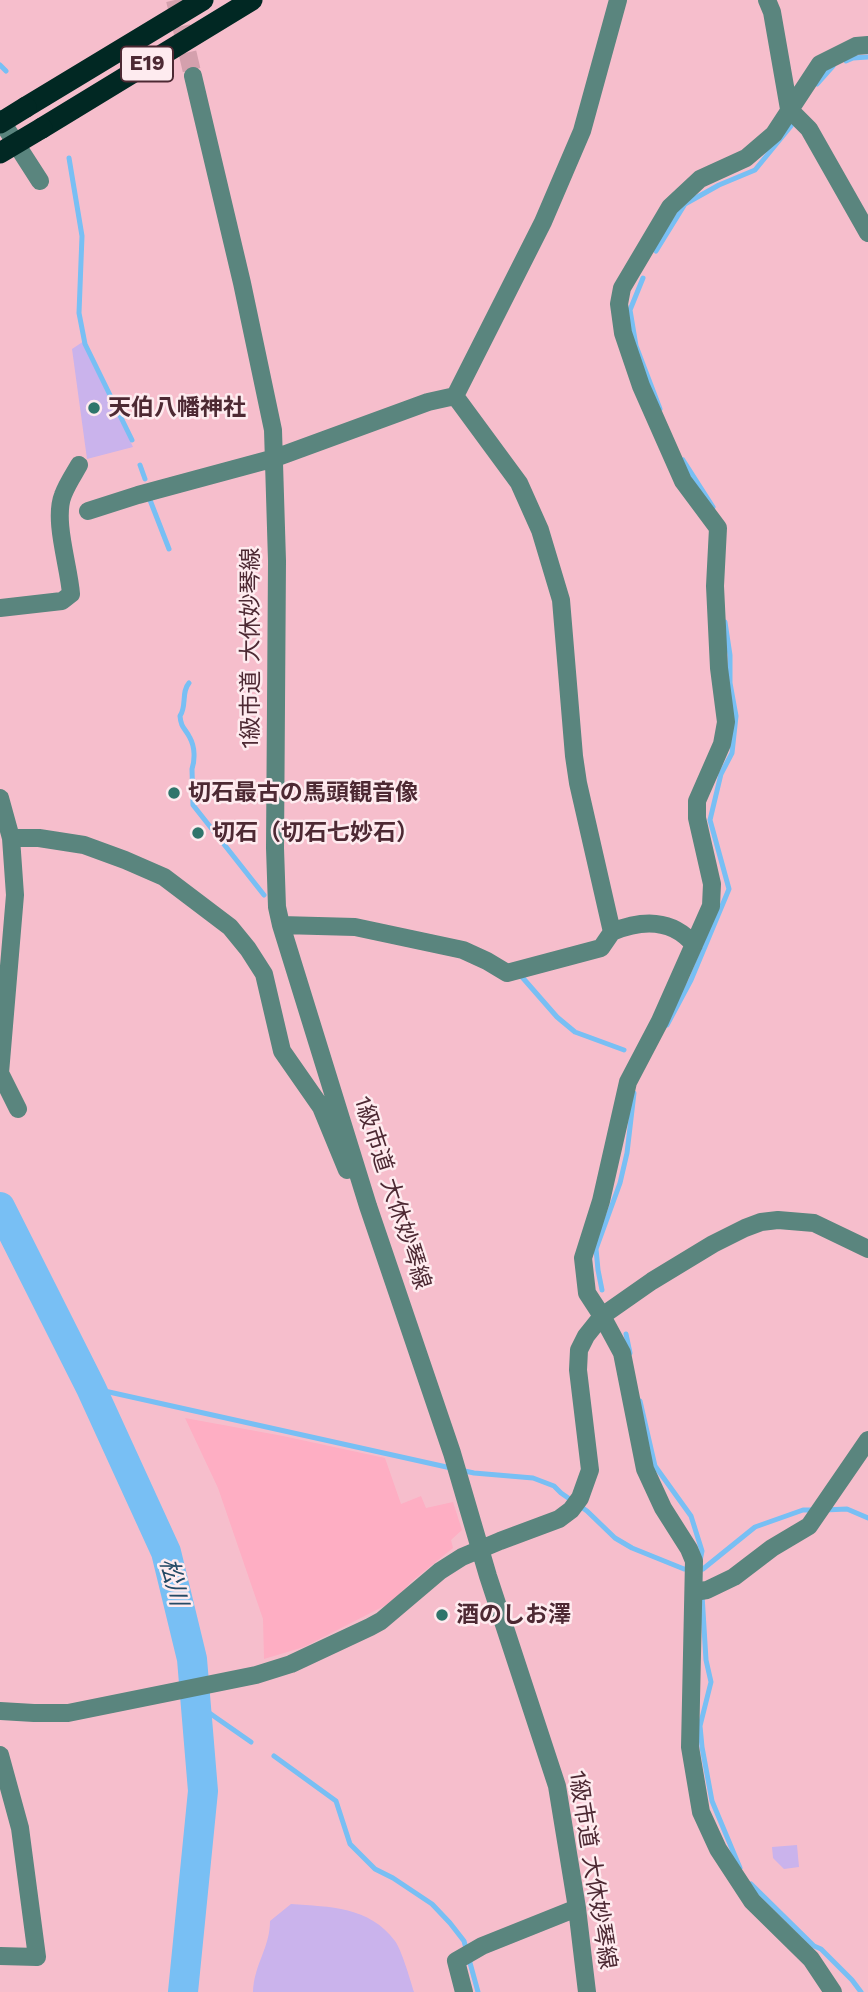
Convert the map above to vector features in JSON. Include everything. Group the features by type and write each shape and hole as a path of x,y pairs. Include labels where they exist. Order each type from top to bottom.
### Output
{"highway":[{"name":"E19","path":"0,121 203,0"},
{"name":"E19","path":"0,153 252,0"}],"street":[{"path":"455,396 543,222 582,131 618,0"},
{"path":"767,0 772,12 789,109 809,129 868,233"},
{"path":"833,1992 811,1959 752,1900 718,1849 701,1812 690,1747 697,1579 689,1549 663,1508 645,1469 622,1353 587,1293 583,1258 601,1201 628,1082 660,1021 711,906 712,884 697,818 697,801 722,744 726,722 719,668 715,586 718,528 682,481 641,386 623,333 619,304 622,288 670,207 700,179 746,158 774,134 820,64 856,46 868,45"},
{"name":"1級市道 大休妙琴線","path":"193,76 271,418 275,458 277,907 368,1206 452,1452 557,1786 577,1908 587,1992"},
{"path":"0,121 40,181"},
{"path":"88,511 275,458 428,402 455,396"},
{"path":"455,396 519,482 540,530 561,600 578,783 612,932"},
{"path":"0,608 62,601 71,594 60,529 62,497 79,465"},
{"path":"0,798 11,838 15,895 0,1073 18,1109"},
{"path":"11,838 39,838 84,845 125,860 164,877 230,927 264,974 282,1051 321,1107 355,1189 368,1206"},
{"path":"281,925 355,927 463,950 507,974 601,948 612,932 627,926 648,923 666,926 684,934 694,945"},
{"path":"0,1712 68,1713 248,1676 291,1664 370,1627 381,1621 440,1571 462,1557 559,1519 575,1504 590,1470 578,1370 579,1350 602,1316 652,1281 713,1244 745,1227 761,1222 778,1220 814,1223 868,1249"},
{"path":"697,1579 734,1577 772,1548 809,1526 868,1440"},
{"path":"0,1755 20,1828 37,1957 0,1956"},
{"path":"464,1992 456,1961 577,1908"}],"shaded area":[{"path":"84,341 133,447 87,459 72,349"},
{"path":"185,1418 385,1458 401,1504 421,1496 426,1508 453,1502 462,1530 451,1540 453,1548 411,1582 392,1602 304,1647 264,1659 263,1619 218,1488"},
{"path":"797,1845 799,1867 784,1869 773,1858 772,1847"},
{"path":"291,1904 348,1910 385,1929 398,1946 414,1992 253,1992 270,1921"}],"waterway":[{"path":"846,61 868,57"},
{"path":"0,65 6,71"},
{"path":"817,84 833,66"},
{"path":"656,251 685,204 719,185 755,170 791,126"},
{"path":"69,158 82,236 79,313 85,344 132,440"},
{"path":"643,278 630,310 636,346 660,409"},
{"path":"683,460 713,507"},
{"path":"140,465 145,479"},
{"path":"150,500 169,549"},
{"path":"667,1025 691,980 729,889 710,820 721,774 732,753 736,716 730,683 730,655 725,622"},
{"path":"189,683 180,716 194,749 193,805 264,895"},
{"path":"522,977 557,1017 575,1032 624,1050"},
{"path":"602,1290 596,1249 620,1183 627,1153 634,1093"},
{"name":"松川","path":"0,1207 91,1388 166,1552 192,1659 203,1791 183,1992"},
{"path":"626,1334 630,1353"},
{"path":"91,1388 451,1468"},
{"path":"640,1401 655,1466 691,1516 702,1551 700,1561"},
{"path":"460,1470 533,1478 554,1486 587,1511 615,1538 632,1548 684,1569 692,1569"},
{"path":"824,1510 847,1509 868,1518"},
{"path":"703,1569 755,1527 803,1510 814,1510"},
{"path":"702,1595 706,1660 711,1682 700,1726 702,1747 712,1801 740,1868"},
{"path":"195,1703 251,1742"},
{"path":"274,1756 336,1801 350,1844 375,1869 432,1904 450,1923 464,1941 478,1992"},
{"path":"751,1884 814,1946 821,1949 861,1992"}],"tunnel":[{"path":"175,0 193,76"}],"place":[{"name":"天伯八幡神社","path":"94,408"},
{"name":"切石最古の馬頭観音像","path":"174,793"},
{"name":"切石（切石七妙石）","path":"198,833"},
{"name":"酒のしお澤","path":"442,1615"}]}
